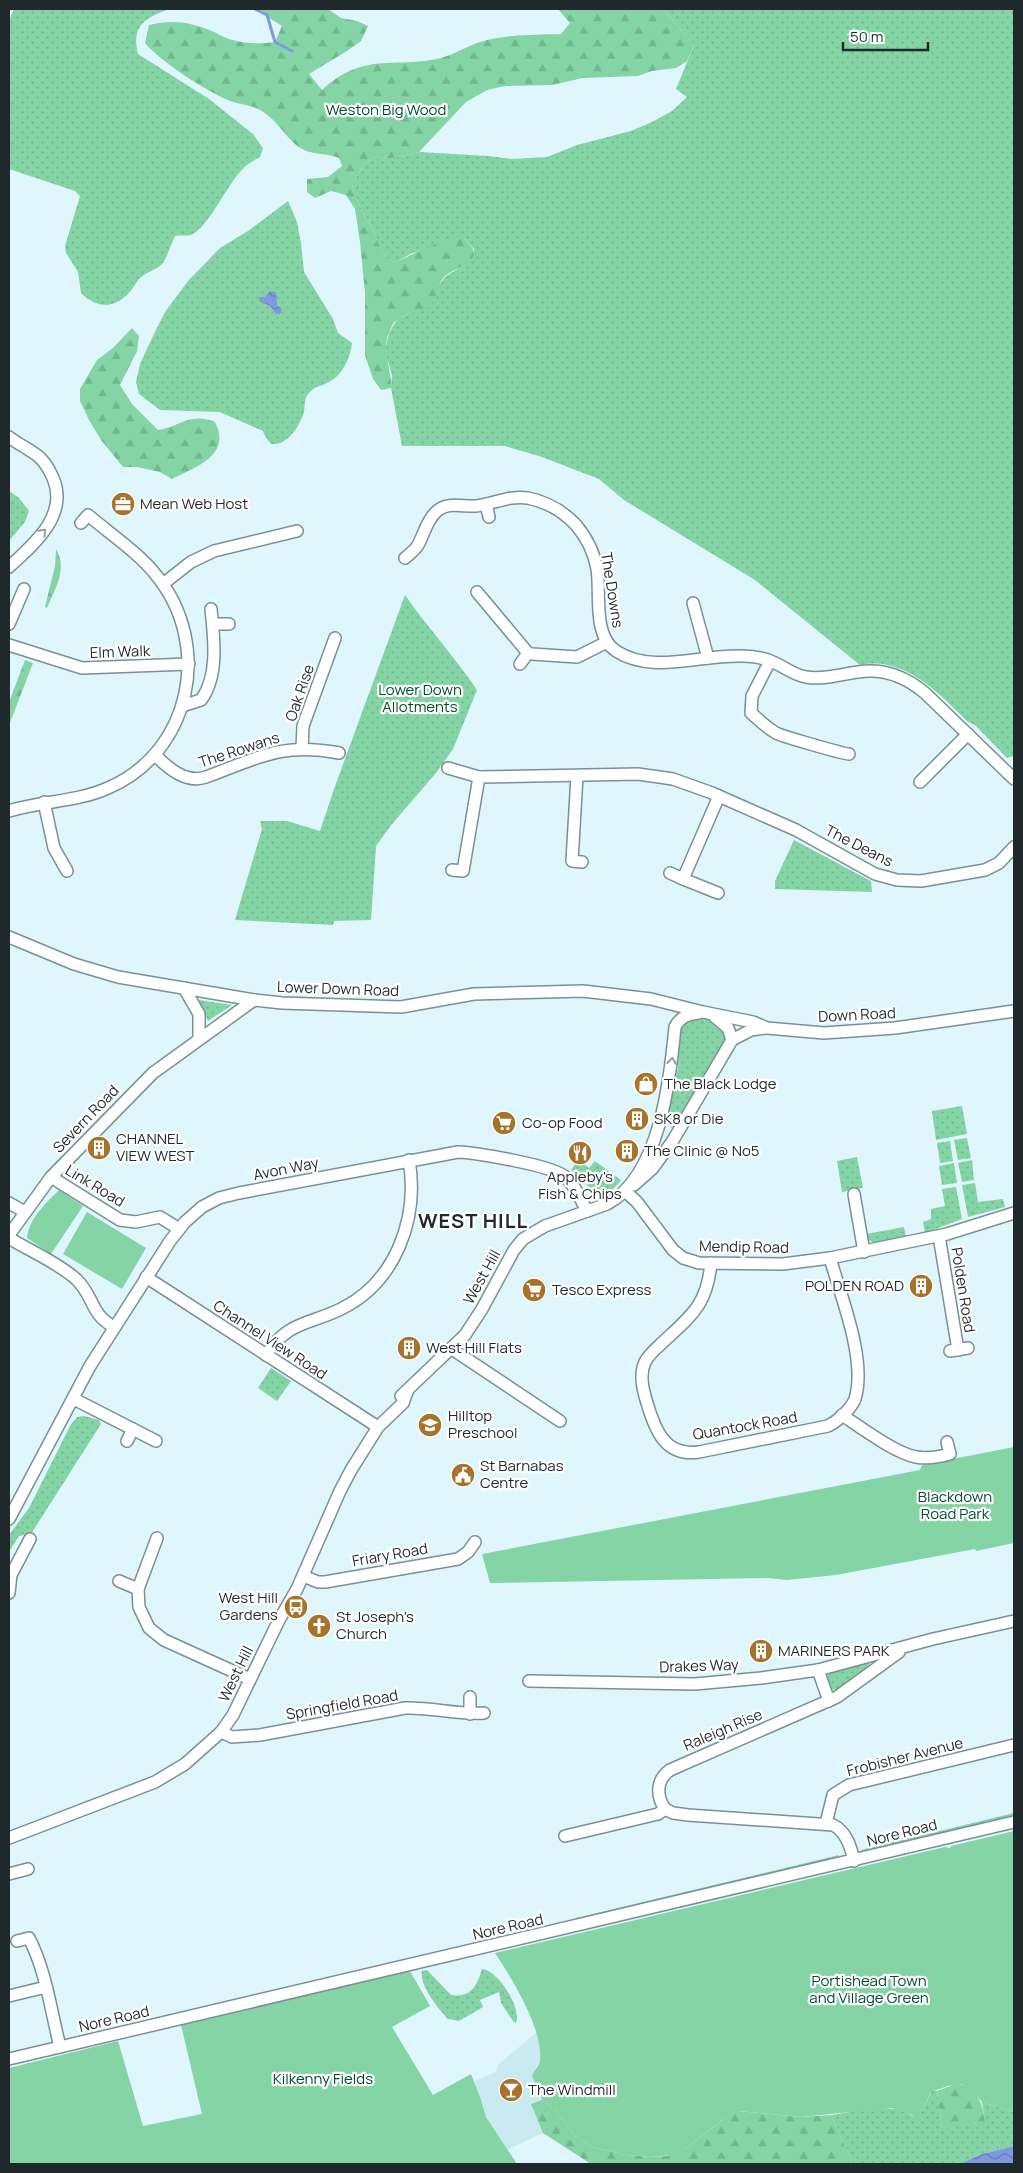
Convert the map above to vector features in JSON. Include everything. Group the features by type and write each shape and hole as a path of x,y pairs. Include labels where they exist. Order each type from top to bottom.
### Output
{"street":[{"path":"9,437 39,457 51,473 58,491 56,511 49,526 9,567"},
{"name":"The Downs","path":"411,556 433,516 440,508 486,504 502,498 526,498 550,506 574,522 587,540 594,557 598,578 601,625 612,648 621,654 643,660 674,662 741,656 770,661 806,677 826,678 864,671 896,676 925,693 1014,779"},
{"path":"486,504 489,517"},
{"path":"9,810 44,802 78,798 110,788 135,772 154,755 168,736 182,706 188,683 189,664 181,618 163,584 146,565 88,515 81,523"},
{"path":"163,584 191,562 214,551 290,537"},
{"path":"9,624 24,589"},
{"path":"483,594 528,653 520,664"},
{"path":"698,607 708,658"},
{"path":"182,706 197,702 204,696 212,671 214,642 211,609"},
{"path":"213,624 230,624"},
{"name":"The Downs","path":"528,653 543,656 577,657 608,642"},
{"name":"Oak Rise","path":"302,748 303,726 330,643"},
{"name":"Elm Walk","path":"9,645 55,654 82,668 189,664"},
{"path":"770,661 753,693 748,707 751,713 777,734 820,745 843,757"},
{"path":"920,782 968,734"},
{"name":"The Rowans","path":"154,755 175,772 197,779 265,755 288,749 302,748 339,753"},
{"name":"The Deans","path":"448,768 479,777 654,776 686,783 796,830 875,874 893,880 921,881 984,870 999,863 1014,847"},
{"path":"572,861 577,776"},
{"path":"463,871 479,777"},
{"path":"683,879 719,796"},
{"path":"44,802 52,841 61,865"},
{"path":"670,873 718,892"},
{"name":"Lower Down Road","path":"9,937 92,970 118,977 254,1000 389,1007 409,1006 474,994 560,990 650,998 706,1013"},
{"path":"184,988 199,1014 199,1038"},
{"path":"650,998 666,1006 675,1027"},
{"name":"Severn Road","path":"9,1237 51,1177 153,1073 254,1000"},
{"name":"Down Road","path":"706,1013 753,1022 767,1028 824,1033 864,1031 1014,1011"},
{"path":"675,1027 678,1021 687,1015 706,1013 726,1025 732,1040 751,1030 767,1028"},
{"name":"West Hill","path":"626,1190 637,1174 656,1133 668,1093 675,1027"},
{"name":"West Hill","path":"9,1838 155,1782 185,1764 221,1732 233,1715 303,1576 340,1491 378,1427 389,1417 391,1407 397,1399 407,1392 452,1349 472,1326 514,1250 523,1239 545,1226 616,1200 650,1171 672,1142 732,1040"},
{"path":"656,1133 672,1142"},
{"name":"Avon Way","path":"9,1519 90,1366 114,1327 179,1229 202,1207 220,1198 408,1160 458,1152 544,1168 559,1173 568,1180 587,1211"},
{"path":"266,1355 285,1332 351,1303 367,1290 386,1269 401,1244 409,1221 413,1191 408,1160"},
{"name":"Link Road","path":"51,1177 120,1220 136,1222 160,1217 179,1229"},
{"name":"Mendip Road","path":"626,1190 676,1253 691,1261 712,1263 790,1264 830,1258 939,1236 1014,1213"},
{"path":"854,1194 864,1252"},
{"path":"9,1203 25,1212"},
{"name":"Polden Road","path":"939,1236 958,1350"},
{"path":"9,1237 75,1278 85,1290 99,1317 114,1327"},
{"name":"Quantock Road","path":"712,1263 705,1296 686,1320 649,1356 644,1366 642,1388 653,1426 662,1439 677,1449 696,1452 826,1427 835,1422 854,1400 857,1384 857,1363 854,1343 830,1258"},
{"name":"Channel View Road","path":"146,1278 378,1427"},
{"path":"452,1349 560,1421"},
{"path":"74,1399 156,1441"},
{"path":"842,1415 902,1452 913,1456 930,1458 950,1454 947,1442"},
{"path":"126,1441 133,1429"},
{"path":"157,1538 138,1589 139,1607 147,1624 153,1633 164,1640 250,1679"},
{"path":"9,1593 10,1574 30,1539"},
{"name":"Friary Road","path":"303,1576 318,1582 326,1582 458,1559 468,1552 475,1542"},
{"path":"119,1581 138,1589"},
{"name":"Drakes Way","path":"529,1681 703,1684 818,1670 912,1644 1014,1621"},
{"name":"Raleigh Rise","path":"665,1809 660,1800 658,1788 661,1779 670,1770 829,1701 842,1694 887,1660 912,1644"},
{"path":"818,1670 829,1701"},
{"path":"470,1697 470,1714"},
{"name":"Springfield Road","path":"221,1732 232,1737 260,1735 405,1708 423,1708 470,1714 484,1713"},
{"name":"Frobisher Avenue","path":"826,1823 833,1794 852,1784 1014,1745"},
{"path":"565,1836 658,1814 665,1809 674,1813 688,1815 826,1823 836,1826 843,1832 850,1846 854,1861"},
{"name":"Nore Road","path":"9,2060 1014,1822"},
{"path":"9,1874 28,1869"},
{"path":"16,1941 29,1938 36,1954 60,2047"},
{"path":"9,1996 46,1987"}],"shaded area":[{"path":"537,2032 541,2043 540,2059 532,2076 542,2100 531,2104 543,2133 507,2150 486,2117 483,2103 474,2081 496,2072 498,2065"}],"green space":[{"path":"14,9 169,9 153,16 142,24 137,36 138,54 209,99 253,134 263,148 260,157 240,172 198,231 191,235 175,236 162,264 139,279 128,294 116,303 98,304 81,293 78,272 66,253 65,246 80,196 75,191 9,169 9,21"},
{"name":"Weston Big Wood","path":"255,9 328,9 341,18 357,21 368,26 361,41 309,74 322,90 337,78 352,70 366,66 441,58 489,39 520,35 561,34 570,23 558,9 663,9 694,45 687,61 676,68 652,71 638,76 583,78 552,85 505,86 487,90 466,102 419,152 388,159 373,157 363,166 352,185 353,190 380,246 395,263 436,244 458,237 465,240 474,251 471,260 444,277 428,307 395,321 386,341 391,388 381,390 373,379 365,355 365,293 355,209 346,195 331,191 315,198 307,192 307,179 328,177 342,166 339,158 302,149 290,140 269,116 253,107 230,101 209,90 162,59 145,43 149,25 165,22 181,22 196,25 228,39 238,41 254,43 275,42 282,26"},
{"path":"663,9 1014,9 1014,756 1007,758 976,726 967,721 919,679 906,671 892,666 860,665 755,580 624,500 599,479 542,457 505,446 402,446 391,388 392,375 385,351 389,333 398,318 428,306 445,277 462,266 474,253 474,249 465,239 412,253 395,263 380,246 353,190 352,185 363,166 373,157 388,159 419,152 512,159 547,157 577,145 631,131 652,122 672,111 687,97 676,89 694,45"},
{"path":"288,201 297,222 304,272 333,319 338,333 352,343 350,354 342,371 334,379 313,389 309,393 306,398 303,415 295,430 287,439 277,444 271,444 263,431 220,412 160,410 139,394 136,382 140,364 165,312 188,281 220,248 248,231"},
{"path":"132,328 139,336 137,351 120,385 132,404 158,430 191,419 206,419 215,422 219,433 219,443 209,458 191,470 172,479 160,472 137,467 123,467 101,440 80,401 80,389 97,360 113,348"},
{"path":"9,491 19,498 29,511 25,522 9,541"},
{"path":"56,549 61,564 61,571 57,586 47,608 45,607 55,566"},
{"name":"Lower Down Allotments","path":"405,595 477,690 453,749 436,773 392,824 376,846 371,920 334,921 333,925 235,920 262,829 260,821 287,821 320,831"},
{"path":"25,660 33,663 9,725 9,702"},
{"path":"794,840 871,881 872,892 775,889 775,881"},
{"path":"199,1000 232,1005 208,1021"},
{"path":"699,1018 708,1018 721,1025 726,1042 688,1111 683,1110 680,1114 683,1117 672,1128 665,1123 678,1068 679,1032 686,1022"},
{"path":"962,1106 967,1134 936,1140 932,1111"},
{"path":"967,1138 971,1158 958,1160 954,1140"},
{"path":"950,1141 953,1161 940,1163 937,1143"},
{"path":"857,1157 863,1188 842,1192 837,1161"},
{"path":"578,1160 589,1168 595,1161 621,1180 614,1189 607,1193 595,1192 571,1170"},
{"path":"972,1160 974,1180 962,1182 958,1163"},
{"path":"954,1163 957,1183 942,1185 939,1166"},
{"path":"975,1183 978,1202 1003,1199 1005,1207 968,1217 962,1185"},
{"path":"956,1187 962,1219 925,1233 923,1222 931,1219 931,1209 945,1206 942,1189"},
{"path":"59,1190 83,1206 51,1254 27,1238 28,1231 35,1217"},
{"path":"87,1212 146,1248 122,1289 63,1254"},
{"path":"904,1227 906,1237 876,1243 868,1240 866,1234"},
{"path":"271,1368 291,1381 277,1401 258,1388"},
{"path":"84,1416 99,1420 101,1424 31,1534 28,1537 24,1535 19,1536 9,1552 9,1535 29,1508 70,1426 77,1417"},
{"name":"Blackdown Road Park","path":"1014,1447 1014,1543 976,1551 975,1549 836,1575 787,1580 769,1578 490,1583 482,1554 920,1470 922,1465"},
{"path":"870,1661 868,1667 836,1690 830,1689 826,1679 830,1672"},
{"path":"1014,1813 1014,1815 863,1852 861,1850"},
{"name":"Portishead Town and Village Green","path":"1014,1831 1014,2112 982,2102 971,2089 961,2084 931,2092 917,2121 912,2115 892,2108 800,2117 739,2111 723,2120 683,2150 673,2155 651,2157 626,2155 593,2147 575,2136 556,2111 542,2100 532,2076 540,2061 537,2033 510,1976 495,1953 945,1847 950,1848 951,1846"},
{"path":"839,1855 836,1859 574,1921 576,1918"},
{"path":"482,1969 495,1976 507,1991 515,2008 516,2023 501,2003 499,1992 480,2000 483,2007 459,2021 448,2019 430,1997 422,1977 422,1971 427,1970 451,1995 464,1995 472,1990 478,1981"},
{"name":"Kilkenny Fields","path":"410,1971 430,2006 392,2027 433,2095 471,2074 486,2117 517,2164 9,2164 9,2068 118,2041 143,2126 202,2114 181,2025"},
{"path":"956,2084 969,2088 978,2097 983,2109 985,2122 942,2129 937,2091"},
{"path":"932,2091 937,2091 942,2128 985,2122 982,2102 1014,2112 1014,2146 982,2154 960,2164 853,2164 831,2115 888,2108 908,2114 917,2120"},
{"path":"542,2100 556,2111 575,2136 593,2147 626,2155 651,2157 667,2156 683,2150 738,2111 800,2117 831,2115 853,2164 591,2164 543,2133 531,2104"}],"water":[{"path":"270,291 276,292 277,305 282,309 280,314 276,314 270,306 259,301 260,297 265,297"},
{"path":"1014,2146 1014,2164 960,2164 982,2154"}],"waterway":[{"path":"255,9 267,15 275,42 292,51"}],"place":[{"name":"Mean Web Host","path":"123,504"},
{"name":"The Black Lodge","path":"646,1084"},
{"name":"SK8 or Die","path":"637,1119"},
{"name":"Co-op Food","path":"504,1123"},
{"name":"CHANNEL VIEW WEST","path":"99,1148"},
{"name":"The Clinic @ No5","path":"627,1151"},
{"name":"Appleby's Fish & Chips","path":"580,1153"},
{"name":"POLDEN ROAD","path":"921,1286"},
{"name":"Tesco Express","path":"534,1290"},
{"name":"West Hill Flats","path":"409,1348"},
{"name":"Hilltop Preschool","path":"430,1425"},
{"name":"St Barnabas Centre","path":"463,1475"},
{"name":"West Hill Gardens","path":"296,1607"},
{"name":"St Joseph's Church","path":"319,1626"},
{"name":"MARINERS PARK","path":"761,1651"},
{"name":"The Windmill","path":"511,2090"}],"district":[{"name":"WEST HILL","path":"473,1221"}]}
